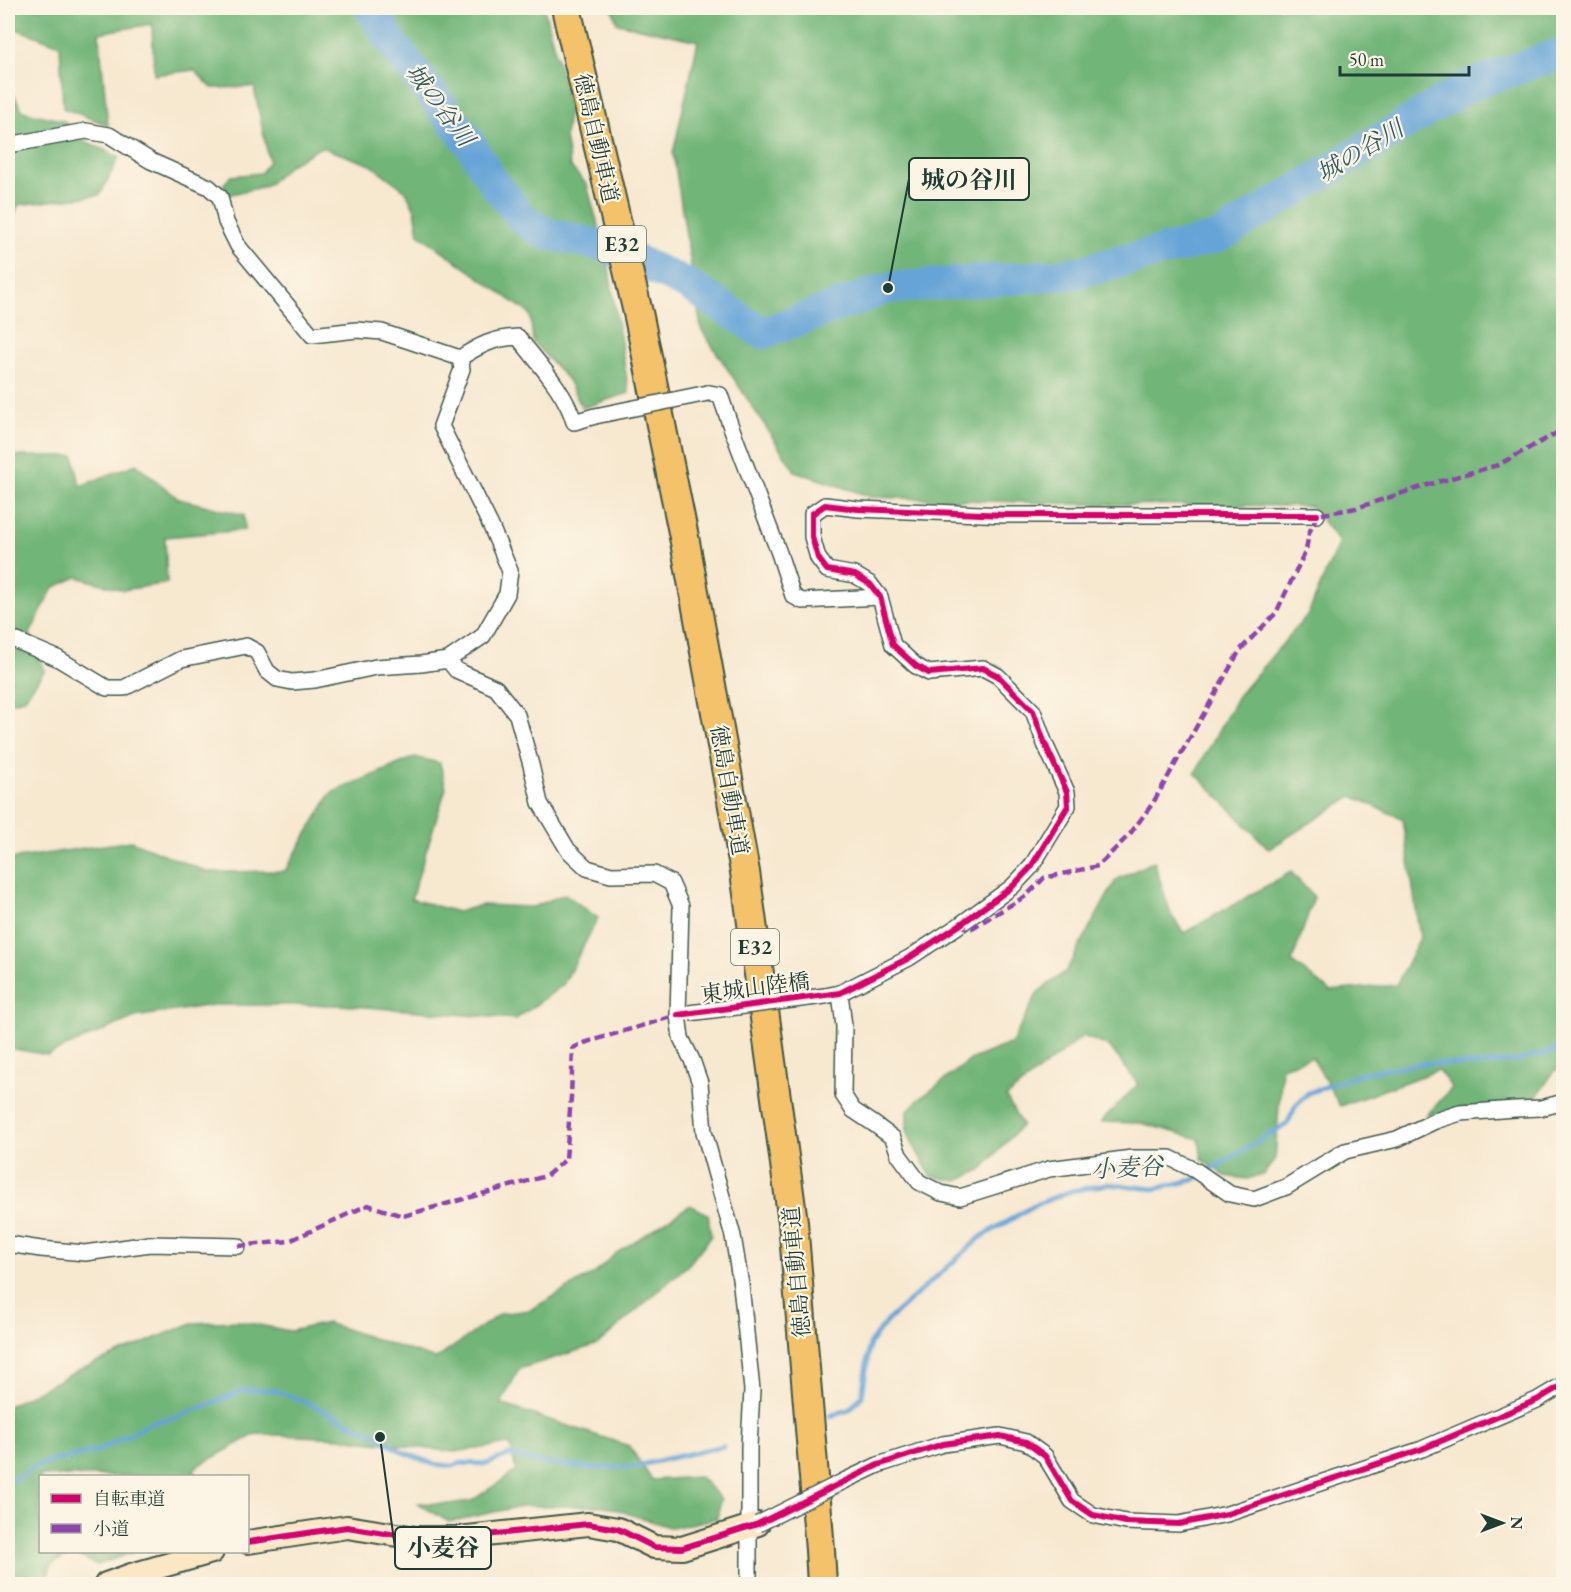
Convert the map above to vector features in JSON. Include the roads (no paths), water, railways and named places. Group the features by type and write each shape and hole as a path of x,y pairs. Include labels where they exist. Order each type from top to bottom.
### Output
{"highway":[{"name":"徳島自動車道","path":"569,18 639,316 685,542 745,872 793,1222 822,1584"}],"street":[{"path":"8,145 86,130 109,135 151,160 209,186 220,197 226,222 238,246 312,335 357,330 382,332 460,358 500,338 518,337 562,395 574,422 708,393 720,395 793,596 802,601 880,597"},
{"path":"17,641 57,658 106,688 124,688 181,659 246,646 256,652 267,671 277,679 292,682 315,680 376,667 448,660 483,636 507,594 510,571 490,524 441,426 462,369 460,358"},
{"path":"880,597 870,584 855,575 827,570 818,558 812,537 812,514 825,505 1006,515 1317,515"},
{"name":"東城山陸橋","path":"683,1014 832,995 909,958 1012,887 1030,867 1068,806 1067,792 1033,711 998,676 983,668 929,673 916,666 893,645 880,597"},
{"path":"448,660 456,670 496,688 517,715 540,803 568,850 587,868 611,875 654,874 671,883 681,906 683,1014 681,1038 700,1083 704,1132 733,1236 741,1285 752,1390 748,1446 753,1526 748,1584"},
{"path":"832,995 844,1026 843,1095 853,1110 892,1138 899,1155 919,1182 960,1197 1048,1169 1132,1158 1170,1158 1230,1194 1254,1199 1286,1187 1345,1151 1397,1139 1443,1118 1460,1113 1541,1108 1563,1102"},
{"path":"8,1244 41,1250 85,1253 150,1244 238,1246"},
{"path":"249,1542 347,1527 416,1538 458,1538 588,1524 618,1529 654,1547 682,1548 753,1526 878,1465 943,1444 1000,1436 1026,1442 1045,1456 1072,1501 1094,1515 1126,1522 1179,1524 1227,1514 1422,1449 1537,1401 1563,1384"},
{"path":"106,1584 205,1553"}],"waterway":[{"name":"城の谷川","path":"371,8 394,46 467,139 493,182 523,219 544,233 605,246 685,283 763,333 888,288 1070,274 1219,237 1468,86 1564,52"},
{"name":"小麦谷","path":"830,1416 849,1410 862,1396 870,1343 887,1321 981,1237 1035,1205 1071,1191 1108,1184 1154,1189 1193,1180 1287,1124 1296,1105 1308,1093 1364,1073 1425,1063 1478,1065 1514,1061 1552,1052 1564,1042"},
{"name":"小麦谷","path":"8,1483 41,1464 99,1450 153,1422 178,1417 245,1390 273,1390 301,1400 380,1437 401,1451 433,1464 453,1466 459,1463 487,1464 508,1455 538,1462 590,1468 632,1467 723,1446"}],"place":[{"name":"城の谷川","path":"888,288"},
{"name":"小麦谷","path":"380,1437"}]}
